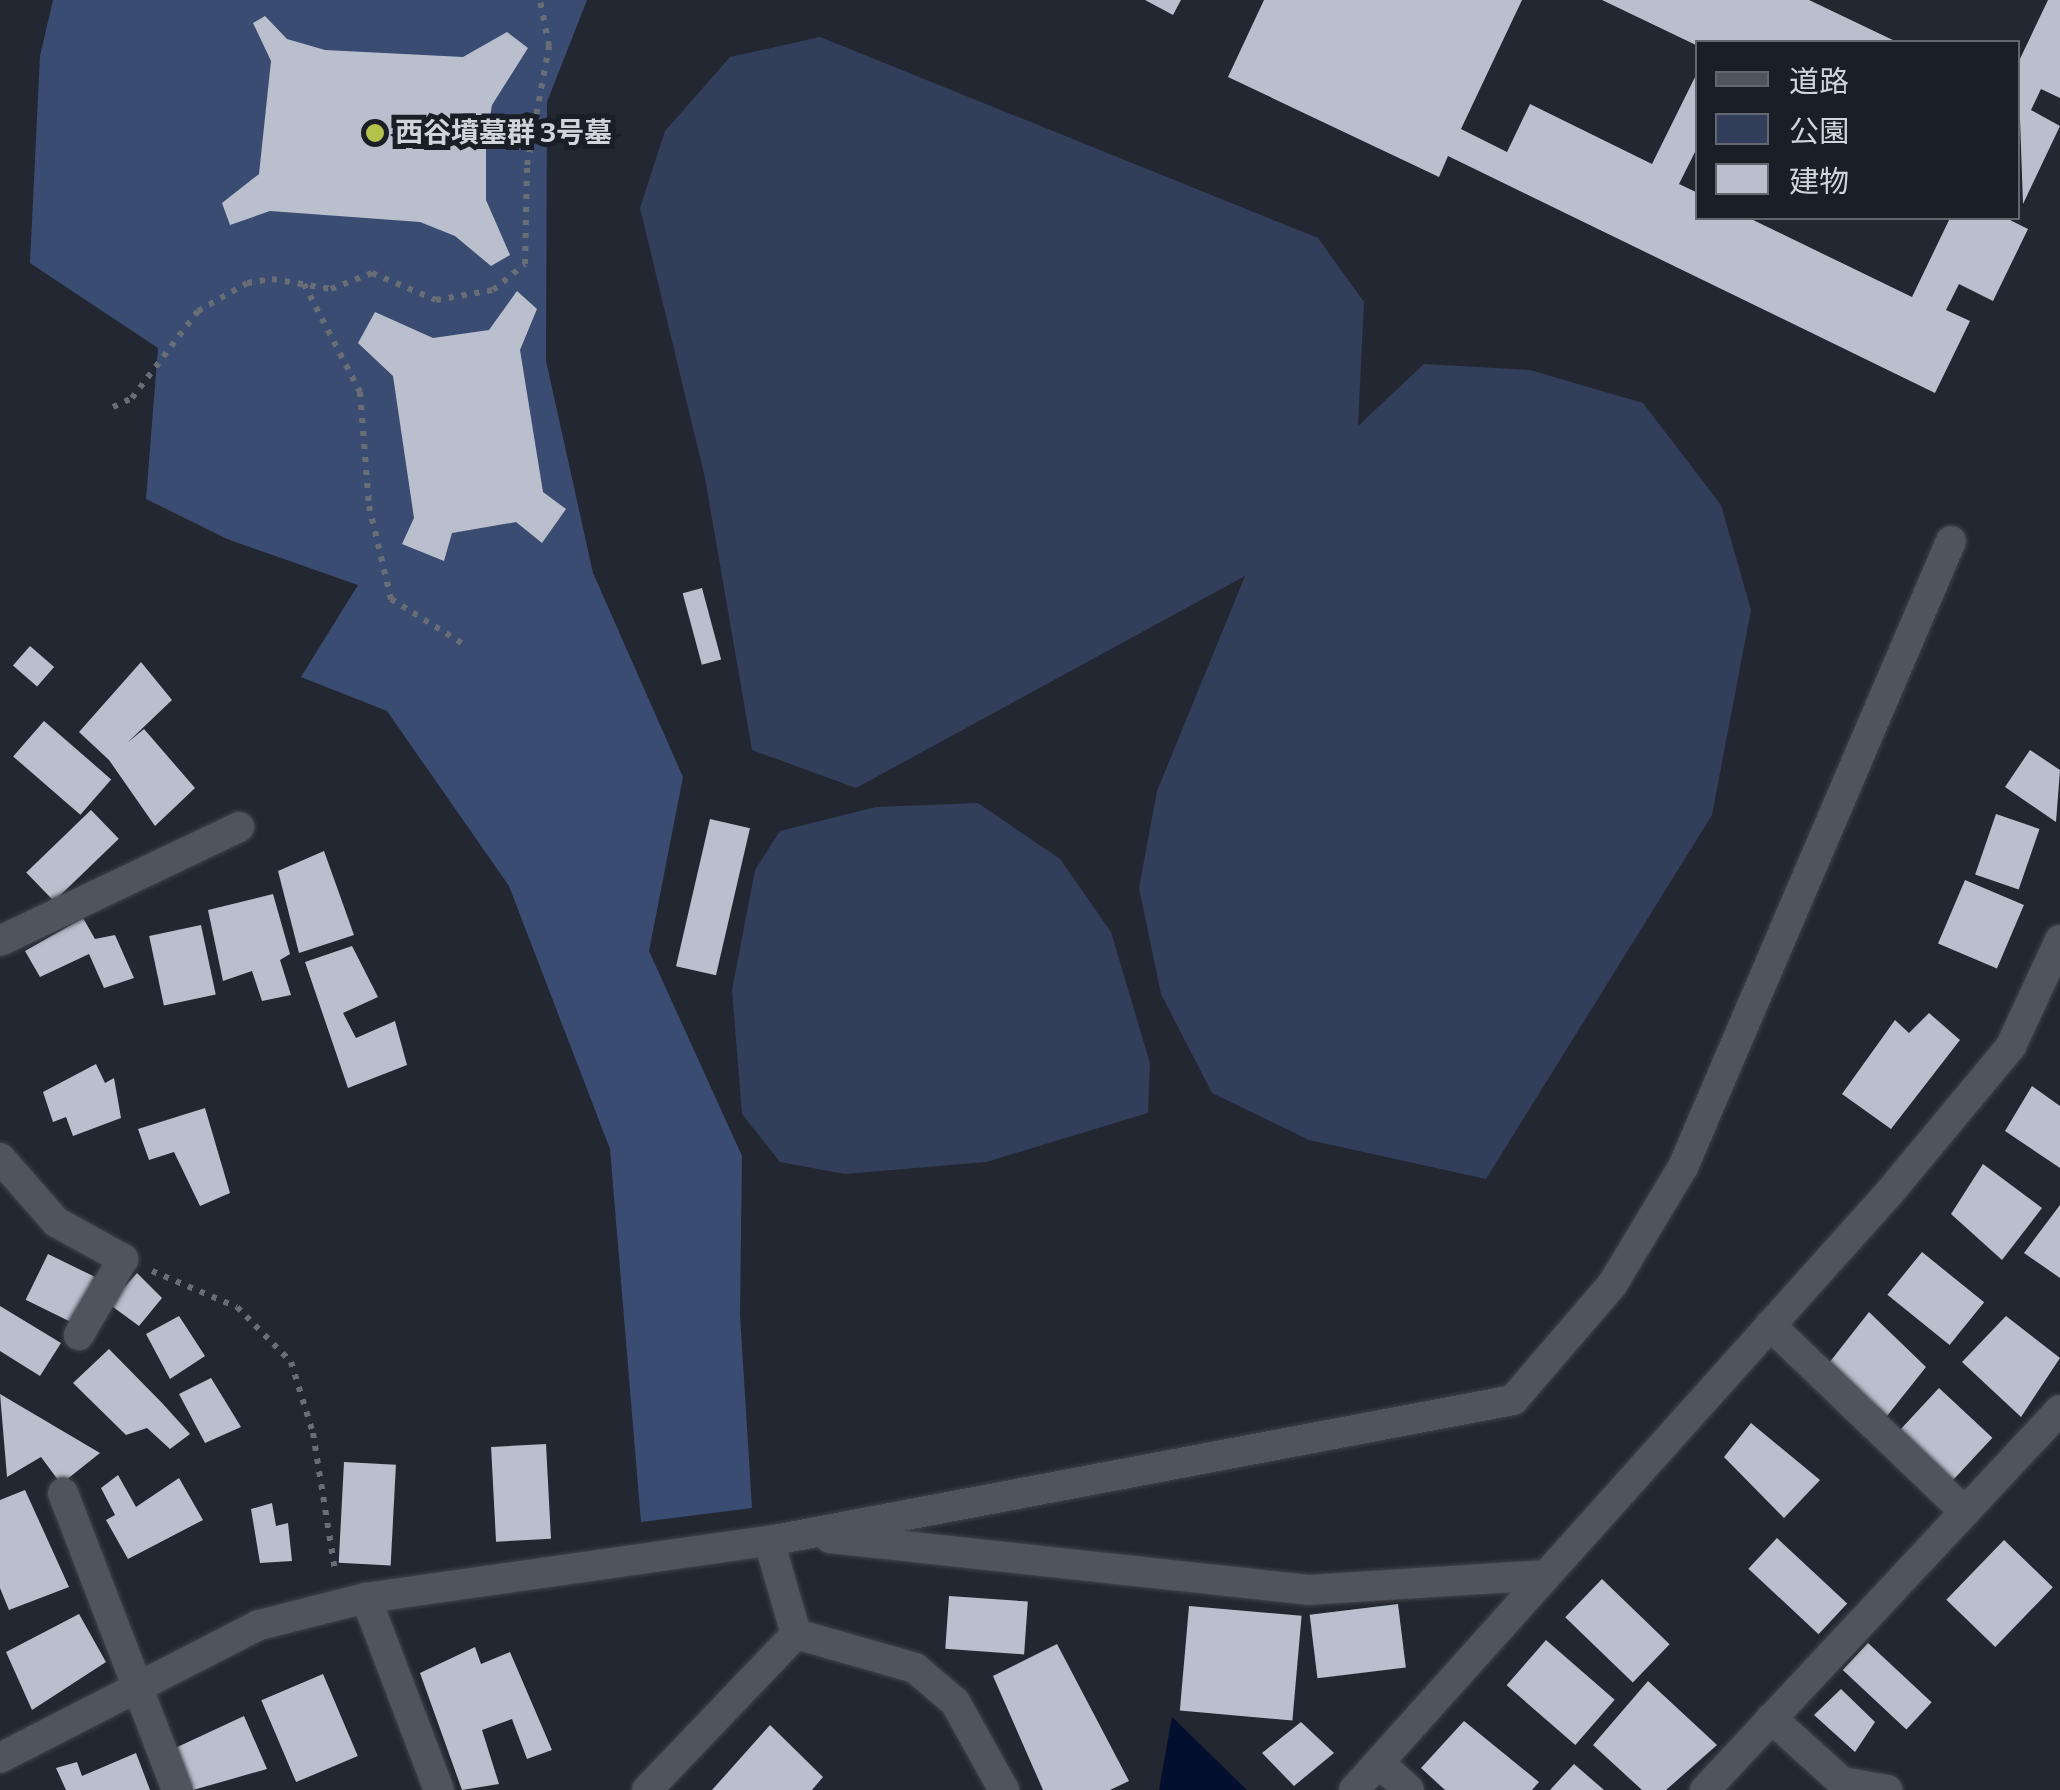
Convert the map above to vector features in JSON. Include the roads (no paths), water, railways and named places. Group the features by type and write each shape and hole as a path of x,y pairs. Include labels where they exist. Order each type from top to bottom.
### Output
{"street":[{"path":"0,1758 259,1625 354,1601 783,1538 1513,1400 1612,1285 1684,1167 1951,541"},
{"path":"0,941 239,827"},
{"path":"1354,1790 1770,1325 2011,1046 2060,940"},
{"path":"0,1158 56,1222 123,1259 79,1334"},
{"path":"1770,1325 1964,1512"},
{"path":"1705,1790 2060,1410"},
{"path":"63,1493 177,1790"},
{"path":"783,1538 1308,1590 1546,1575"},
{"path":"783,1538 796,1634"},
{"path":"354,1601 438,1790"},
{"path":"796,1634 915,1668 954,1702 1000,1788"},
{"path":"647,1790 796,1634"},
{"path":"1771,1718 1842,1782 1887,1790"},
{"path":"1379,1763 1409,1790"}],"place":[{"name":"西谷墳墓群 3号墓","path":"375,133"}]}
